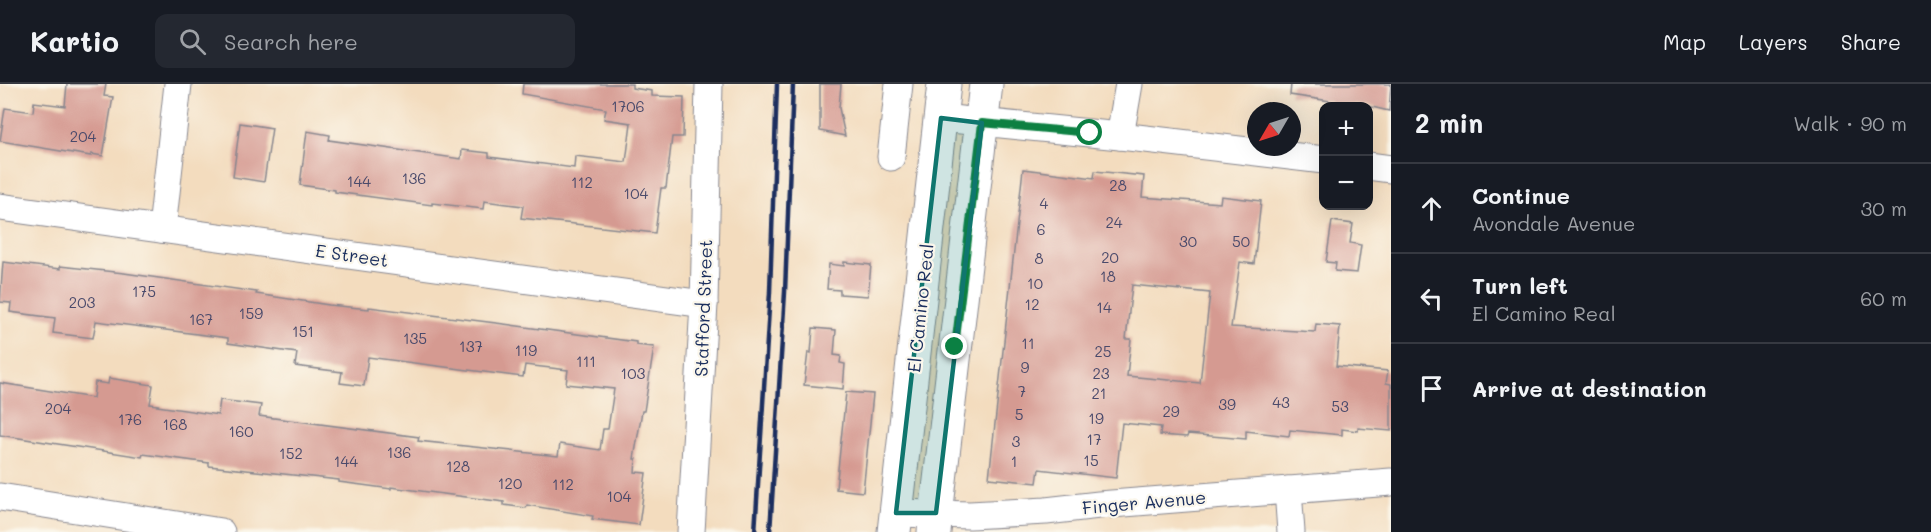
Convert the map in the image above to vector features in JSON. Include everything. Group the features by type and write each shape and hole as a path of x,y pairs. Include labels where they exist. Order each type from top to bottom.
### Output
{"main road":[{"name":"El Camino Real","path":"895,522 944,84"},
{"path":"935,523 986,84"}],"street":[{"path":"162,229 178,84"},
{"name":"Stafford Street","path":"692,532 704,304 709,84"},
{"path":"891,157 899,84"},
{"path":"1120,136 1129,84"},
{"path":"941,118 1319,160"},
{"path":"1373,167 1391,169"},
{"name":"E Street","path":"0,207 704,304"},
{"name":"Finger Avenue","path":"895,522 935,523 970,515 1046,511 1391,482"},
{"path":"1288,490 1291,532"},
{"path":"0,497 220,532"}],"highlighted area":[{"path":"941,118 982,123 936,513 896,513 911,385"}],"building":[{"path":"67,84 106,84 104,96 113,97 103,156 0,141 5,108 33,112 34,102 65,106"},
{"path":"523,84 632,84 632,88 652,91 652,96 684,97 683,137 672,137 666,188 661,188 655,233 521,218 523,206 484,201 483,209 432,203 432,205 300,185 307,131 330,135 329,140 461,159 462,150 489,153 489,157 574,168 575,156 626,162 631,123 604,119 606,109 522,94"},
{"path":"820,84 841,84 839,108 845,136 820,131"},
{"path":"1291,84 1391,84 1389,111 1373,107 1373,102 1330,102 1290,95"},
{"path":"240,123 272,128 264,182 233,177"},
{"path":"1023,169 1094,178 1095,171 1144,176 1142,197 1220,203 1221,196 1261,201 1254,264 1240,262 1231,327 1315,332 1316,324 1340,326 1336,366 1388,371 1386,383 1391,384 1391,431 1342,429 1342,435 1290,430 1289,436 1246,431 1246,439 1188,434 1187,437 1160,435 1161,427 1122,423 1116,478 1039,469 1037,483 989,478","holes":["1132,285 1210,293 1200,383 1127,376 1131,339 1126,339"]},
{"path":"1332,221 1353,224 1350,243 1361,245 1357,273 1335,271 1336,263 1326,262"},
{"path":"3,262 60,269 60,266 124,273 329,305 369,309 369,307 496,323 636,342 636,345 654,347 634,459 636,459 635,472 646,473 639,525 592,519 593,516 527,505 526,508 504,505 504,502 391,487 391,489 339,482 339,480 209,466 209,463 143,454 142,457 0,435 0,383 93,398 95,382 108,384 109,378 153,385 150,404 157,406 218,415 220,400 261,405 259,416 419,437 418,441 558,456 560,444 600,450 603,429 608,429 614,389 566,384 568,370 525,365 523,377 368,357 364,386 340,383 342,372 295,366 297,353 228,343 228,338 96,321 93,338 53,333 55,318 10,312 11,303 0,302"},
{"path":"844,262 871,265 868,296 840,294 840,290 827,289 829,264 844,266"},
{"path":"813,328 836,330 834,355 841,356 840,363 845,364 843,389 804,385 808,352 811,353"},
{"path":"846,392 873,394 863,492 836,489"}],"railway":[{"path":"755,532 770,292 777,84"},
{"path":"770,532 785,292 793,84"}],"route":[{"path":"955,347 982,123 1090,133"}]}
